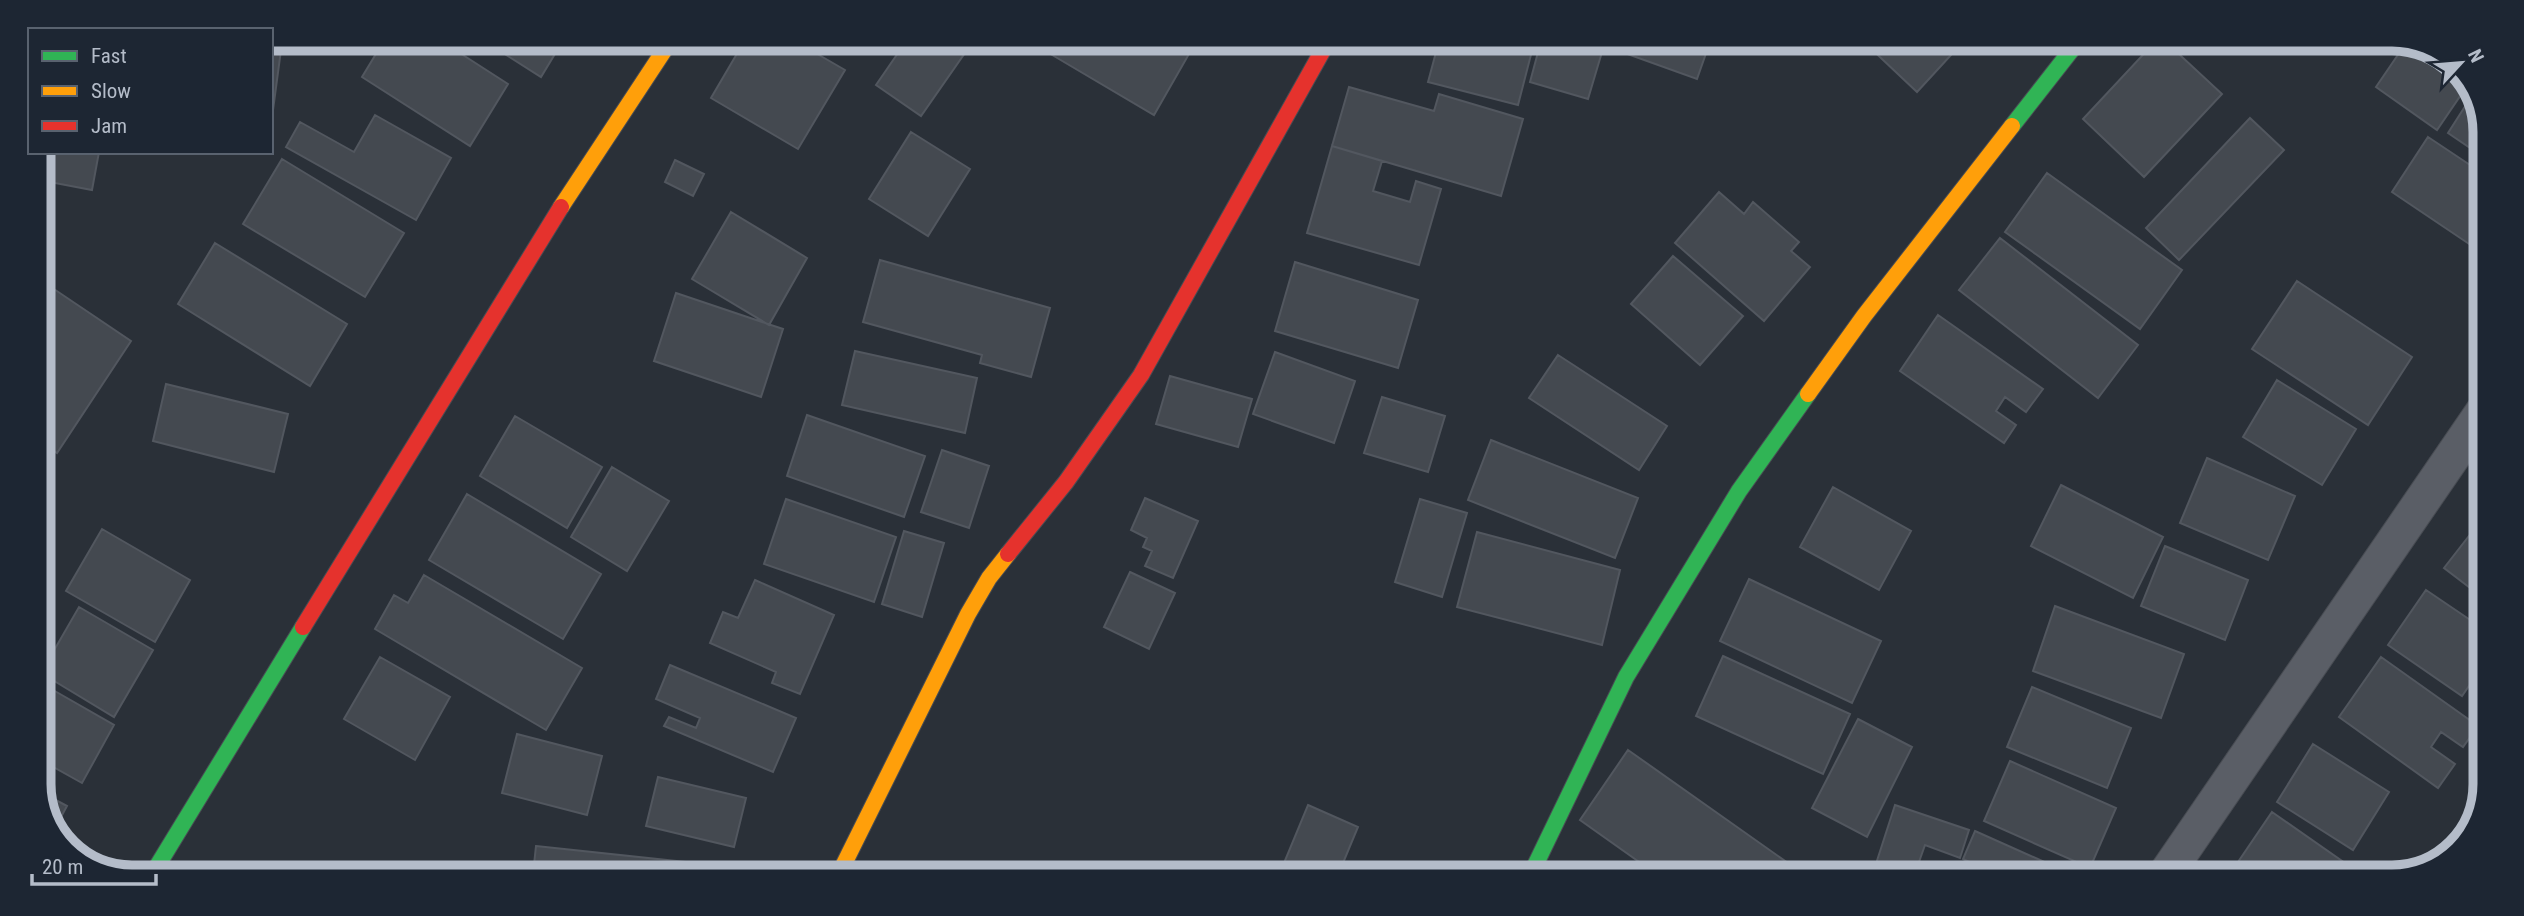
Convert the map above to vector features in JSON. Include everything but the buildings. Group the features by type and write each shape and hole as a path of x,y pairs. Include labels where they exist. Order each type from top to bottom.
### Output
{"street":[{"path":"158,865 548,226 664,51"},
{"path":"843,865 968,614 989,578 1066,482 1141,375 1322,51"},
{"path":"1535,865 1626,677 1739,491 1864,316 2071,51"},
{"path":"2172,865 2473,427"}],"traffic: fast":[{"path":"2012,126 2071,51"},
{"path":"1535,865 1626,677 1739,491 1808,394"},
{"path":"158,865 303,627"}],"traffic: slow":[{"path":"561,207 664,51"},
{"path":"1808,394 1864,316 2012,126"},
{"path":"843,865 968,614 989,578 1008,554"}],"traffic: jam":[{"path":"1008,554 1066,482 1141,375 1322,51"},
{"path":"303,627 561,207"}]}
